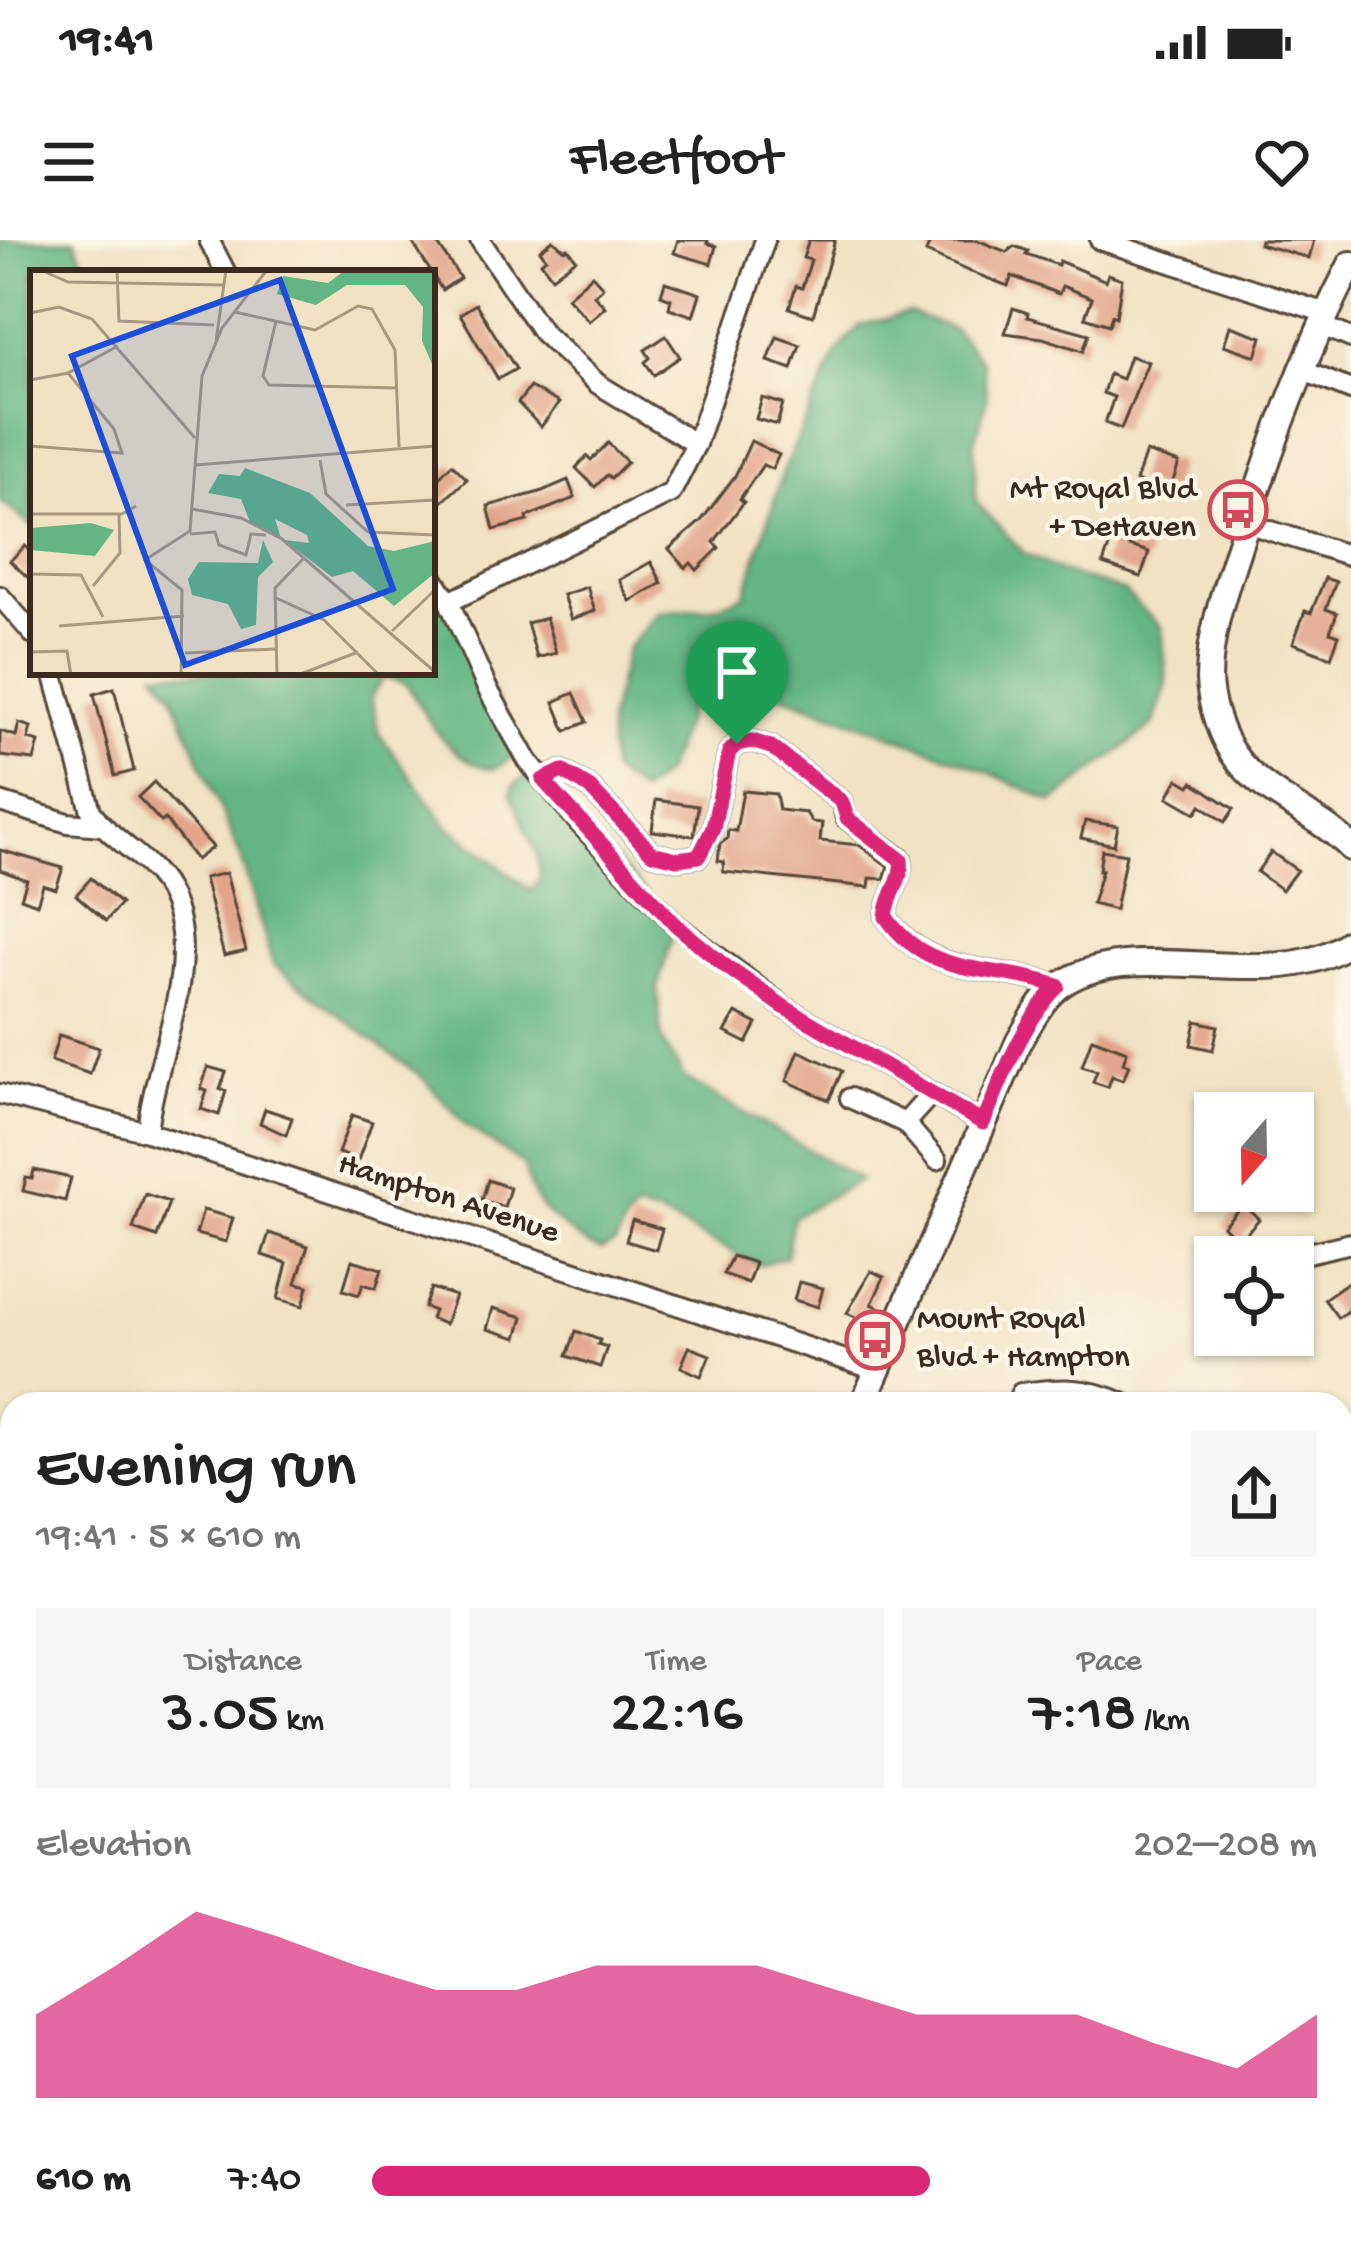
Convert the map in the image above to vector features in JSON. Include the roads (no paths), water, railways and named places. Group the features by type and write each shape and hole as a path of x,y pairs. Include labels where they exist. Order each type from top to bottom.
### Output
{"main road":[{"path":"1351,264 1299,370 1246,523 1217,618 1209,680 1227,744 1253,776 1351,848"},
{"path":"867,1392 1019,1040 1058,986 1078,975 1115,967 1318,960 1351,941"}],"street":[{"path":"209,240 224,270"},
{"path":"480,240 542,332 598,384 696,444"},
{"path":"449,602 671,493 696,444 765,240"},
{"path":"1100,240 1323,319 1351,338"},
{"path":"1299,370 1351,390"},
{"path":"1246,523 1351,556"},
{"path":"435,581 528,761 676,925 784,1007 983,1123"},
{"path":"0,596 30,631"},
{"path":"54,675 86,794 102,826 164,884 181,928 182,969 147,1132"},
{"path":"543,780 562,771 589,787 652,853 677,859 699,856 713,828 729,752 737,744 752,741 771,747 842,802 847,818 901,860 903,869 891,889 886,917 902,938 957,966 1058,986"},
{"path":"0,802 68,823 102,826"},
{"name":"Hampton Avenue","path":"0,1094 147,1132 876,1370"},
{"path":"905,1123 932,1094"},
{"path":"850,1097 905,1123 937,1160"},
{"path":"1314,1252 1351,1243"},
{"path":"1029,1392 1061,1388 1098,1392"}],"place":[{"name":"Mt Royal Blvd + DeHaven","path":"1238,510"},
{"name":"Mount Royal Blvd + Hampton","path":"875,1340"}]}
